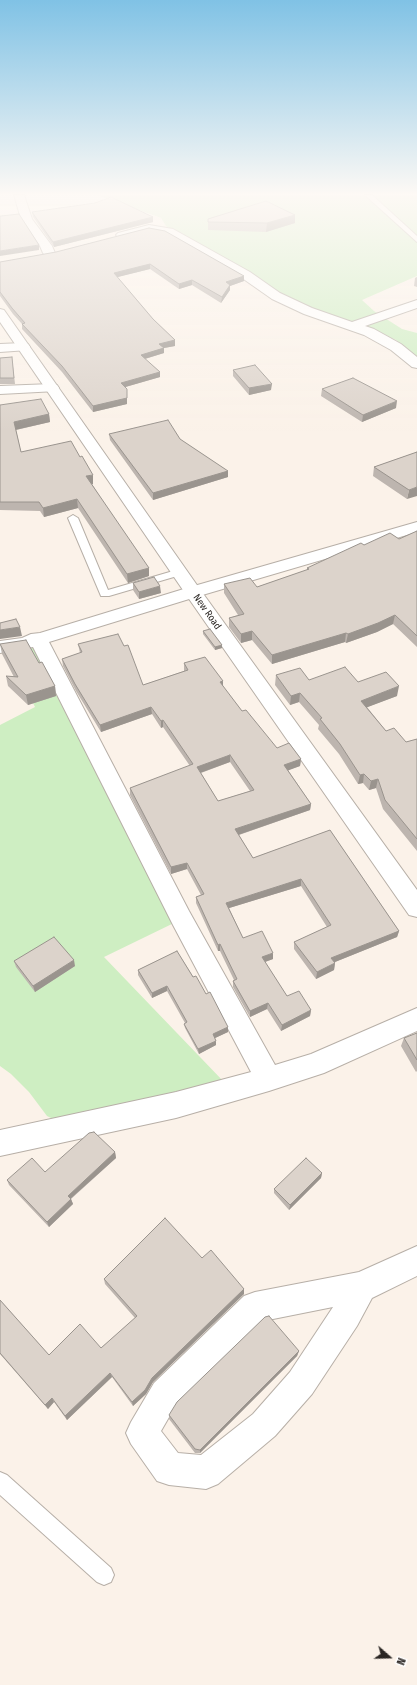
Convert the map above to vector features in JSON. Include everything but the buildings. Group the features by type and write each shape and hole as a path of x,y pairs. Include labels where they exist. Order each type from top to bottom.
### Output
{"street":[{"path":"244,274 276,296 308,311 353,326 381,338 417,364"},
{"path":"353,326 417,304"},
{"name":"New Road","path":"0,314 417,908"},
{"path":"0,348 23,347"},
{"path":"0,390 52,388"},
{"path":"0,647 23,644 38,638 417,527"},
{"path":"38,638 181,918 269,1079"},
{"path":"0,1143 176,1105 269,1079 315,1064 417,1019"},
{"path":"361,1287 346,1315 301,1383 264,1425 206,1472 169,1469 142,1433 165,1394 255,1307 361,1287 417,1261"}],"lane":[{"path":"73,518 105,594 180,572"},
{"path":"0,1482 104,1575"}],"green space":[{"path":"246,274 417,274 417,276 362,300 374,311 402,329 417,333 417,359 396,340 375,331 308,308 282,295"},
{"path":"32,646 36,648 176,922 104,957 224,1082 55,1120 47,1116 29,1092 11,1074 0,1066 0,725 35,707 7,651"}]}
